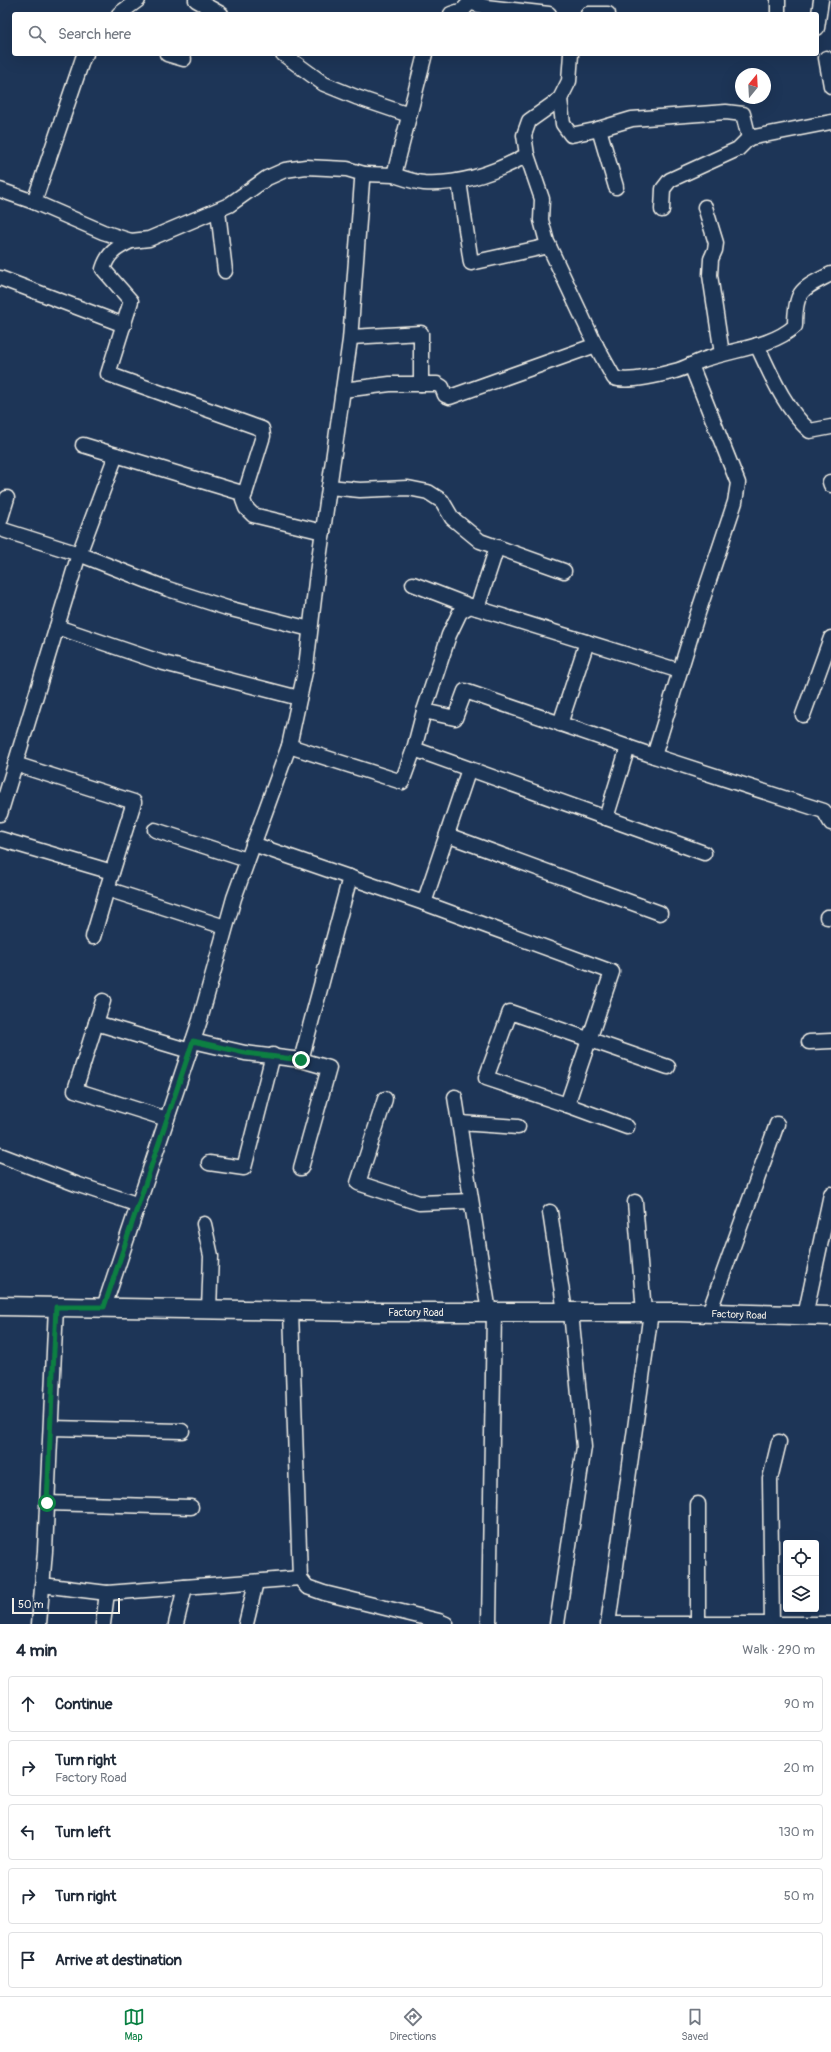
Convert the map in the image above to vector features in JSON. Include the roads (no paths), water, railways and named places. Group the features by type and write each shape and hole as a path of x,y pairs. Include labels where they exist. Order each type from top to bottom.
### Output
{"main road":[{"name":"Factory Road","path":"0,1306 291,1311 648,1312 831,1316"}],"street":[{"path":"122,12 138,0"},
{"path":"196,0 217,12"},
{"path":"544,12 546,0"},
{"path":"778,0 778,12"},
{"path":"819,14 821,0"},
{"path":"457,12 463,10 472,1 486,7 527,12"},
{"path":"73,56 80,67"},
{"path":"34,202 85,56"},
{"path":"174,56 184,59"},
{"path":"286,56 324,84 356,97 409,115"},
{"path":"394,176 424,56"},
{"path":"571,56 569,80 560,99 529,120 524,135 527,155 542,199 541,220 549,246 596,345 614,378 621,381 675,371 722,354 757,345 787,333 795,326 795,312 800,294 805,287 831,274"},
{"path":"824,56 831,86"},
{"path":"560,99 563,124 571,135 599,129 632,119 726,112 743,114 749,138"},
{"path":"662,210 663,189 670,180 738,149 749,138 831,122"},
{"path":"599,129 616,187"},
{"path":"323,532 253,515 246,508 243,500 263,436 262,429 108,374 131,301 103,269 106,259 114,249 131,241 149,239 229,205 267,178 285,170 313,167 347,169 364,174 394,176 422,183 452,183 505,168 527,155"},
{"path":"104,1307 191,1046 225,927 247,860 289,746 306,668 329,487 351,337 362,181 364,174"},
{"path":"459,181 471,263 549,246"},
{"path":"0,190 34,202 103,232 131,241"},
{"path":"705,207 716,243 711,259 710,275 722,354"},
{"path":"218,210 225,271"},
{"path":"0,278 124,325"},
{"path":"351,337 421,333 421,384"},
{"path":"343,390 390,384 437,384 442,387 445,396 450,397 596,345"},
{"path":"757,345 777,386 803,425 810,431 831,427"},
{"path":"654,756 735,502 738,483 691,365"},
{"path":"83,445 245,494"},
{"path":"0,814 79,554 116,455"},
{"path":"329,487 360,490 408,488 428,492 442,501 452,518 480,541 564,571"},
{"path":"0,521 8,498"},
{"path":"0,530 79,554 190,596 227,608 310,629"},
{"path":"289,746 402,782 414,749 424,711 449,635 460,612 473,607 498,547"},
{"path":"413,584 473,607 680,671"},
{"path":"57,627 160,662 299,698"},
{"path":"803,715 831,638"},
{"path":"560,724 587,642"},
{"path":"424,711 455,718 465,690 654,756 824,811 831,823"},
{"path":"606,818 628,747"},
{"path":"414,749 704,853"},
{"path":"15,764 134,802 93,937"},
{"path":"424,903 469,769"},
{"path":"155,830 247,860"},
{"path":"447,835 660,913"},
{"path":"0,839 112,872"},
{"path":"253,844 424,903 612,972 566,1105"},
{"path":"301,1060 350,877"},
{"path":"107,890 225,927"},
{"path":"103,1000 75,1090 167,1119"},
{"path":"627,1127 486,1078 510,1012 668,1067"},
{"path":"96,1023 191,1046 273,1055 301,1060 329,1068 301,1168"},
{"path":"809,1042 831,1041"},
{"path":"209,1164 244,1168 273,1055"},
{"path":"455,1097 471,1201 491,1312 489,1624"},
{"path":"385,1099 358,1183 419,1203 471,1201"},
{"path":"460,1123 518,1127"},
{"path":"709,1313 777,1124"},
{"path":"0,1155 76,1184 138,1205"},
{"path":"805,1316 831,1194"},
{"path":"608,1624 648,1312 635,1202"},
{"path":"550,1212 568,1312 584,1446 557,1624"},
{"path":"204,1224 211,1256 209,1309"},
{"path":"39,1624 47,1503 56,1307"},
{"path":"291,1311 300,1578 308,1587 324,1593 441,1623"},
{"path":"51,1428 182,1431"},
{"path":"617,1624 771,1624 770,1479 779,1442"},
{"path":"47,1503 191,1507"},
{"path":"698,1504 698,1624"},
{"path":"42,1585 107,1593 300,1578"},
{"path":"246,1624 256,1582"},
{"path":"176,1624 185,1587"},
{"path":"103,1624 107,1593"},
{"path":"778,1624 831,1624"}]}
